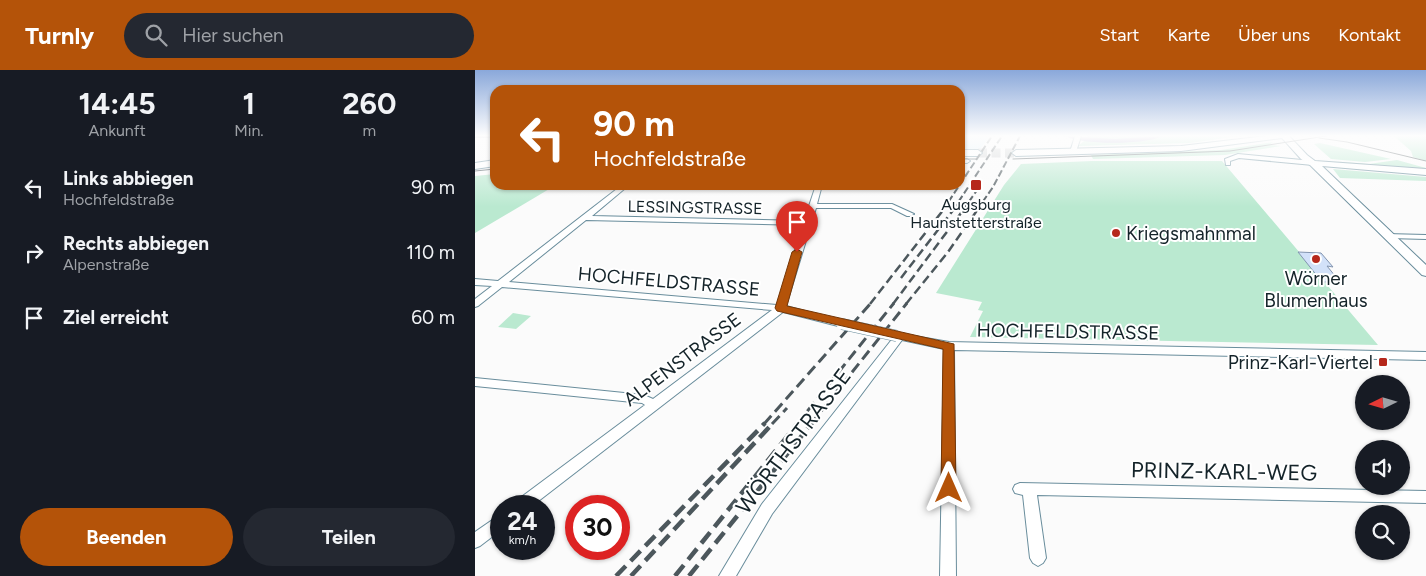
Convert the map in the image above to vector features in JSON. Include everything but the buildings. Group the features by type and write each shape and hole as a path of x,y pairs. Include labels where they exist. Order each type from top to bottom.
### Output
{"street":[{"path":"1228,160 1228,164"},
{"path":"1277,160 1426,172"},
{"path":"1308,160 1426,272"},
{"path":"475,166 490,164"},
{"path":"475,304 620,190"},
{"path":"781,308 818,190"},
{"path":"813,206 891,206 911,214"},
{"name":"LESSINGSTRASSE","path":"584,218 806,223"},
{"path":"1389,236 1426,238"},
{"name":"HOCHFELDSTRASSE","path":"475,282 781,308 842,324 949,346 1426,356"},
{"name":"ALPENSTRASSE","path":"535,495 781,308"},
{"name":"WÖRTHSTRASSE","path":"727,576 767,509 899,336"},
{"path":"948,576 949,346"},
{"path":"475,382 644,399 654,405"},
{"name":"PRINZ-KARL-WEG","path":"1038,558 1024,489 1426,497"},
{"path":"475,541 490,529"}],"green space":[{"path":"1338,160 1386,160 1365,162"},
{"path":"1397,160 1426,168 1426,170 1330,161 1369,164"},
{"path":"1092,161 1222,161 1378,345 970,337 983,311 978,310 982,302 936,293 1004,185 1021,164"},
{"path":"1333,169 1426,177 1426,181 1340,178"},
{"path":"490,174 490,190 548,190 475,233 475,176"},
{"path":"513,313 531,316 516,329 498,327"}],"tram line":[{"path":"1420,160 1426,161"},
{"path":"475,171 490,170"}],"railway":[{"path":"965,177 976,160"},
{"path":"953,210 986,160"},
{"path":"977,210 993,187 1007,160"},
{"path":"963,210 980,186"},
{"path":"943,210 956,190"},
{"path":"870,304 944,209"},
{"path":"901,278 954,209"},
{"path":"893,304 964,209"},
{"path":"906,304 948,252 978,209"},
{"path":"764,424 871,303"},
{"path":"797,424 894,303"},
{"path":"811,424 907,303"},
{"path":"772,424 787,408"},
{"path":"616,576 765,423"},
{"path":"631,576 773,423"},
{"path":"675,576 798,423"},
{"path":"689,576 812,423"}],"place":[{"name":"Augsburg Haunstetterstraße","path":"976,185"},
{"name":"Kriegsmahnmal","path":"1116,233"},
{"name":"Wörner Blumenhaus","path":"1316,259"},
{"name":"Prinz-Karl-Viertel","path":"1383,362"}],"route":[{"path":"797,252 781,308 842,324 949,346 949,488"}]}
